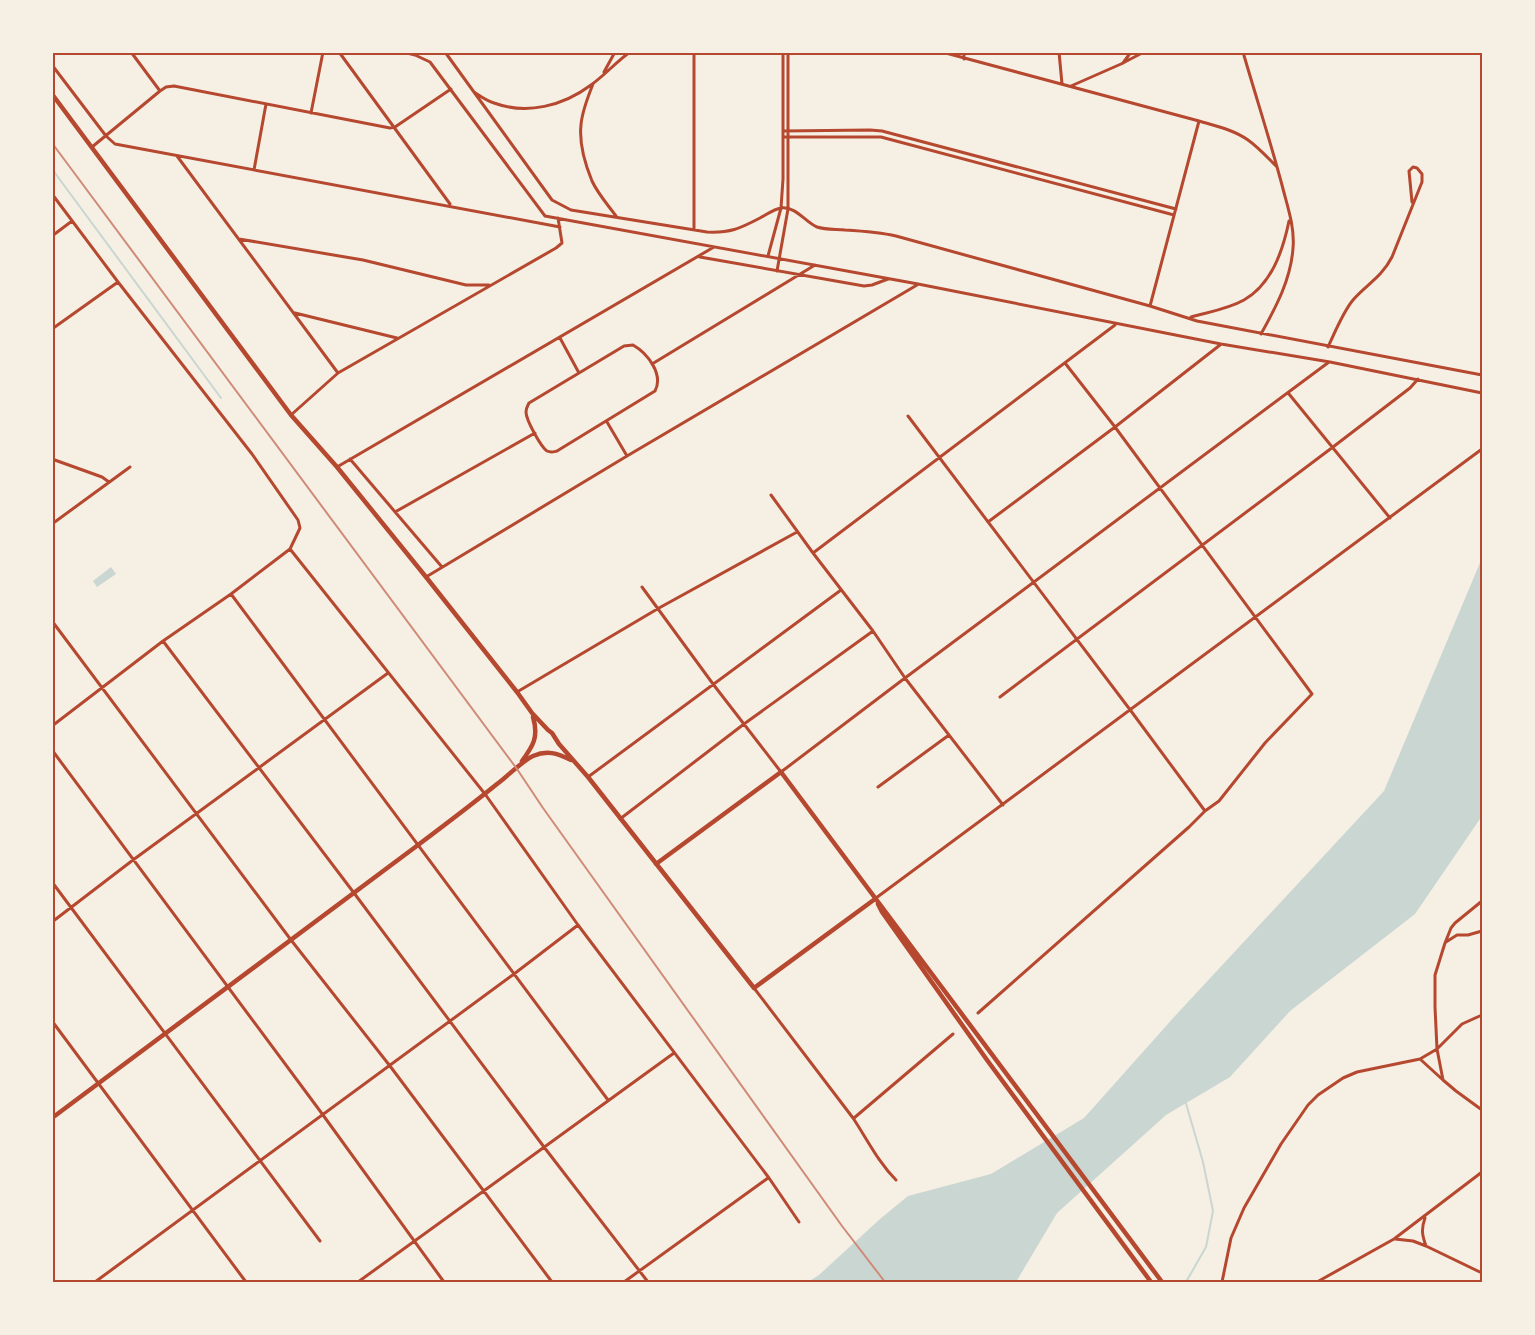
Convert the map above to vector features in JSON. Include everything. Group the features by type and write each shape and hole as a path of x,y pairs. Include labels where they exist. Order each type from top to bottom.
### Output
{"main road":[{"path":"52,94 291,415 337,467 426,577 531,713 552,733 556,741 588,777 754,988 875,899"},
{"path":"517,769 534,744 535,723 531,713"},
{"path":"536,735 548,730"},
{"path":"551,752 556,741"},
{"path":"534,744 542,753"},
{"path":"52,1118 418,845 517,769 528,758 551,752 576,763"},
{"path":"656,864 781,772 1162,1282"},
{"path":"875,899 987,1060 1151,1282"}],"street":[{"path":"131,52 160,91"},
{"path":"311,113 322,52"},
{"path":"339,52 452,206"},
{"path":"403,52 430,62 545,216 918,284 1482,393"},
{"path":"445,52 552,200 571,210 722,233 780,208 788,209 820,228 870,231 896,236 1190,317 1197,321 1482,375"},
{"path":"601,76 615,52"},
{"path":"472,91 492,103 514,108 535,108 564,102 594,83 630,52"},
{"path":"694,52 694,230"},
{"path":"767,256 780,208 783,179 783,52"},
{"path":"777,271 788,209 788,52"},
{"path":"942,52 1231,131 1259,148 1277,167"},
{"path":"964,52 964,59"},
{"path":"1059,52 1062,84"},
{"path":"1121,64 1131,52"},
{"path":"1069,86 1144,52"},
{"path":"1242,52 1273,150 1290,217 1294,246 1288,276 1261,334"},
{"path":"52,65 106,136 115,144 560,227"},
{"path":"594,83 586,101 581,124 581,138 592,181 617,218"},
{"path":"92,147 166,87 174,86 390,128 395,127 452,89"},
{"path":"254,170 266,104"},
{"path":"1150,306 1199,121"},
{"path":"783,130 882,131 1176,209"},
{"path":"783,137 881,137 1174,215"},
{"path":"177,156 338,373"},
{"path":"1328,347 1352,302 1386,269 1392,257 1412,202 1422,182 1422,174 1418,168 1413,167 1408,177 1412,202"},
{"path":"52,194 245,445 298,520 300,528 291,549 163,641 52,726"},
{"path":"1190,317 1227,308 1254,294 1273,271 1284,243 1290,217"},
{"path":"291,415 338,373 556,248 562,243 558,218"},
{"path":"52,236 72,221"},
{"path":"238,238 363,260 466,285 491,285"},
{"path":"337,467 716,246"},
{"path":"698,256 864,286 888,279"},
{"path":"652,364 815,265"},
{"path":"52,329 118,282"},
{"path":"426,577 918,284"},
{"path":"294,313 398,339"},
{"path":"813,553 1117,324"},
{"path":"560,338 579,373"},
{"path":"988,522 1221,344"},
{"path":"633,345 641,349 652,364 659,384 655,391 607,422 557,451 552,453 546,451 526,416 526,409 529,403 579,373 624,346 633,345"},
{"path":"642,587 781,772 1330,362"},
{"path":"978,1013 1219,801 1265,743 1312,694 1065,363"},
{"path":"1000,697 1333,447 1410,388 1418,379"},
{"path":"1289,394 1390,518"},
{"path":"908,416 1205,811"},
{"path":"607,422 627,456"},
{"path":"395,512 535,433"},
{"path":"875,899 1482,449"},
{"path":"52,459 102,477 109,482"},
{"path":"350,459 442,567"},
{"path":"52,524 130,467"},
{"path":"771,495 873,631 905,678 1003,805"},
{"path":"52,516 60,518"},
{"path":"517,693 659,608 797,532"},
{"path":"291,549 485,794 578,925 800,1222"},
{"path":"588,777 842,590"},
{"path":"231,594 608,1100"},
{"path":"52,621 291,940 390,1066 552,1282"},
{"path":"620,819 744,724 873,631"},
{"path":"163,641 648,1282"},
{"path":"52,922 388,673"},
{"path":"878,787 949,735"},
{"path":"52,750 444,1282"},
{"path":"52,882 320,1241"},
{"path":"1443,1080 1437,1049 1436,975 1451,928 1482,901"},
{"path":"95,1282 578,925"},
{"path":"1445,943 1457,934 1468,935 1482,931"},
{"path":"754,988 853,1118 884,1167 896,1180"},
{"path":"1222,1282 1231,1238 1244,1208 1281,1144 1308,1105 1318,1095 1343,1078 1357,1072 1420,1059 1437,1049 1462,1024 1482,1015"},
{"path":"52,1021 246,1282"},
{"path":"853,1118 953,1034"},
{"path":"358,1282 674,1053"},
{"path":"1420,1059 1456,1091 1482,1110"},
{"path":"1317,1282 1394,1239 1482,1172"},
{"path":"624,1282 769,1178"},
{"path":"1425,1218 1422,1236 1426,1246"},
{"path":"1394,1239 1426,1246 1482,1273"}],"shaded area":[{"path":"1482,558 1482,816 1415,914 1290,1011 1230,1077 1166,1115 1057,1213 1016,1282 808,1282 819,1275 908,1196 991,1174 1084,1118 1175,1016 1384,791"},
{"path":"111,567 116,574 97,587 93,581"}],"waterway":[{"path":"52,169 221,398"},
{"path":"1185,1100 1203,1162 1213,1211 1206,1247 1186,1282"}],"railway":[{"path":"52,143 517,769 842,1226 885,1282"}]}
